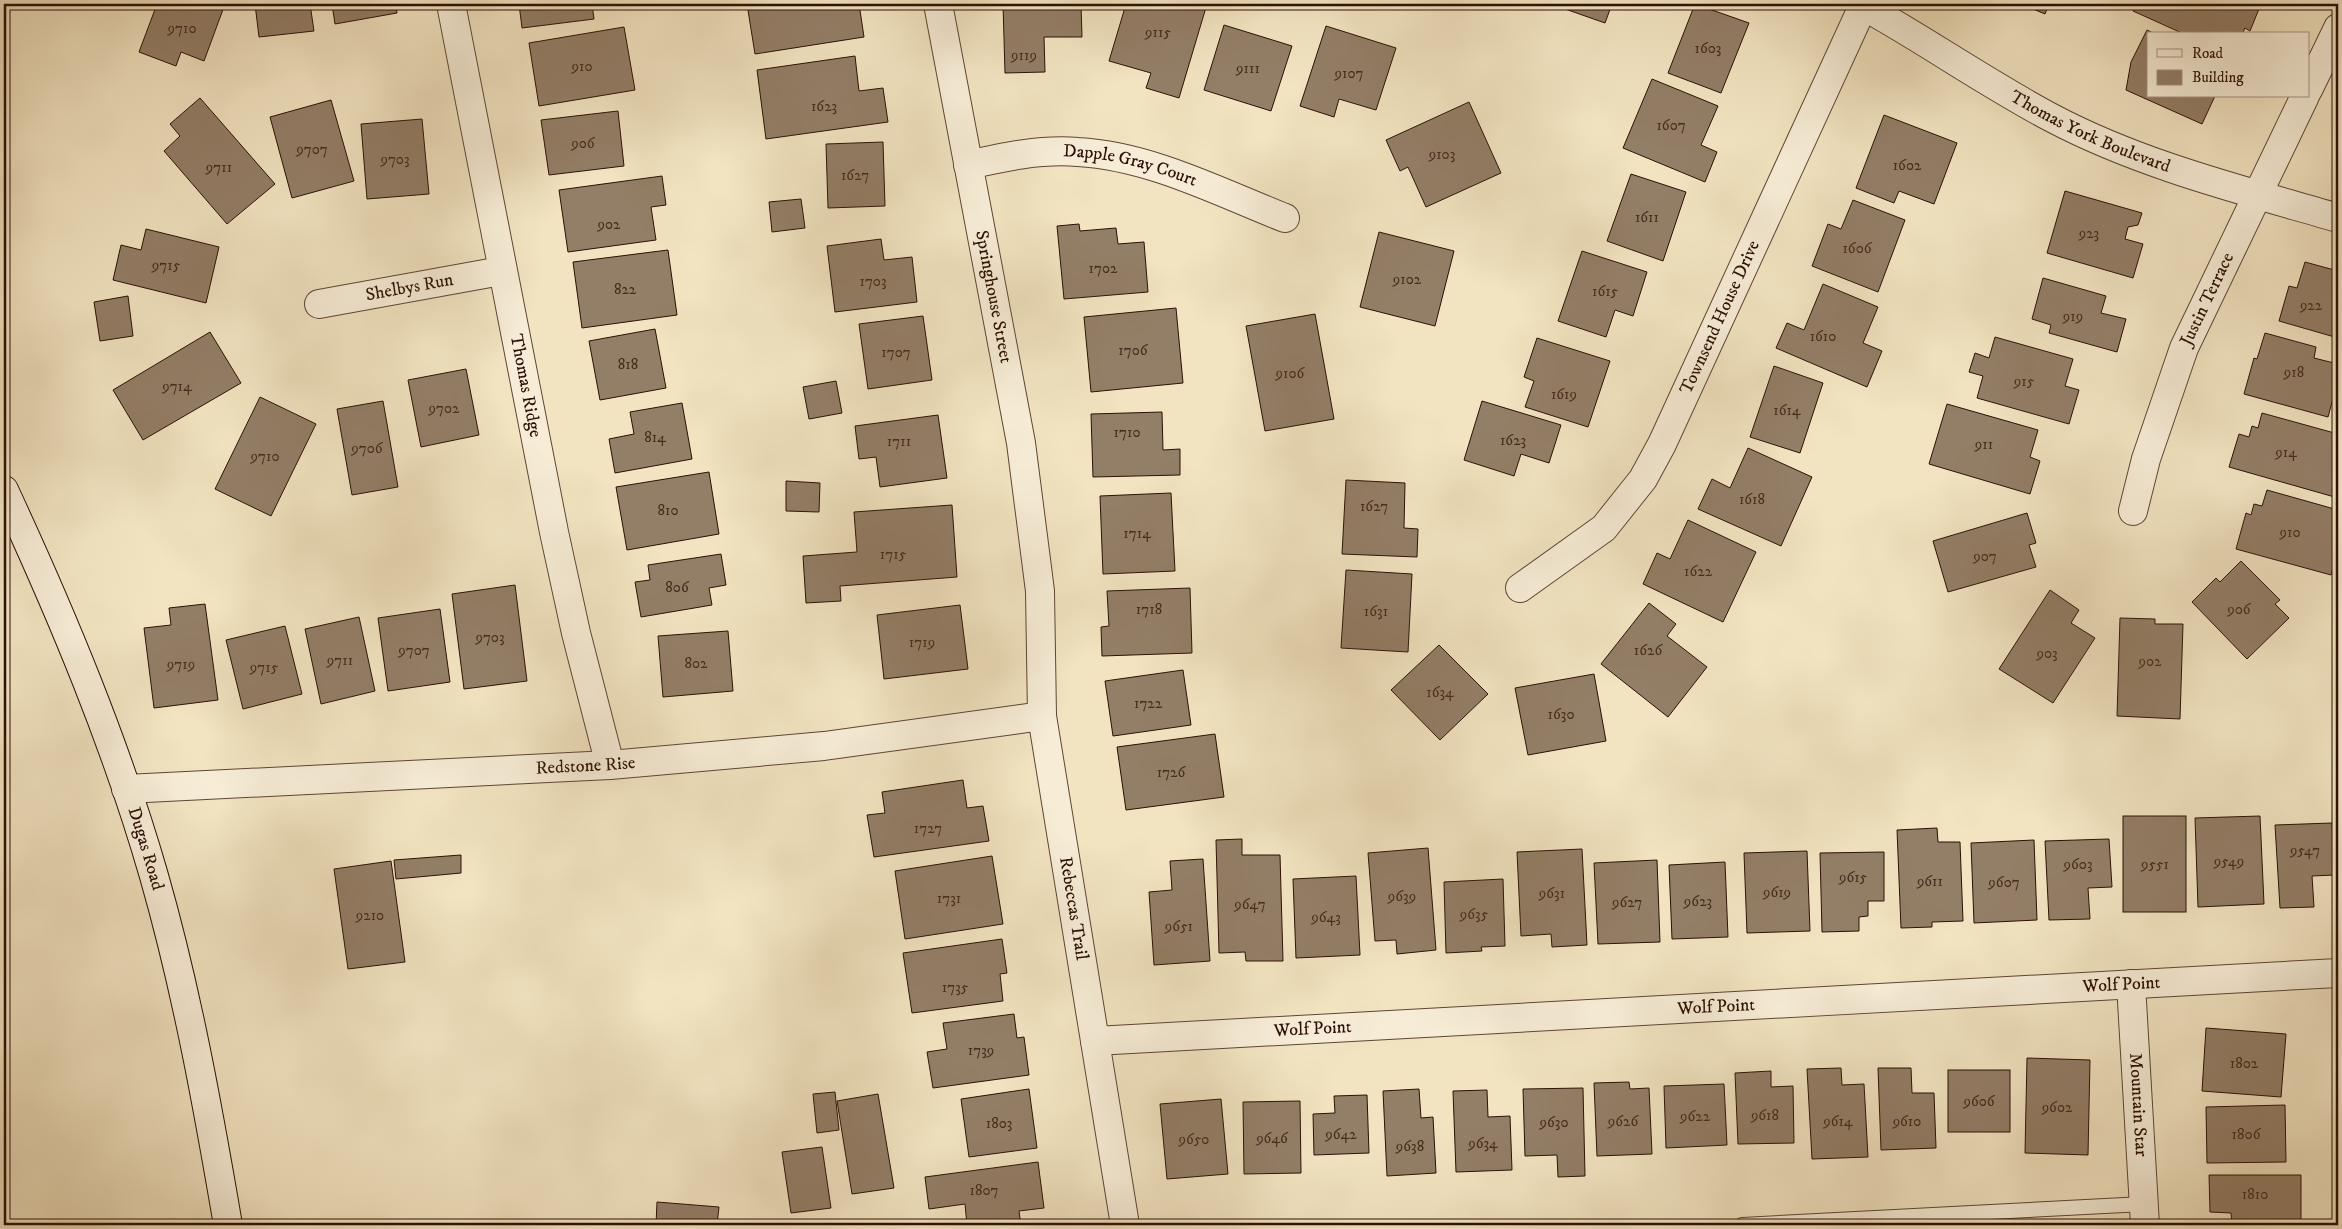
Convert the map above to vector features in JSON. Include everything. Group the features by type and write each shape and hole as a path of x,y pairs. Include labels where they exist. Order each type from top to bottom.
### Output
{"street":[{"name":"Thomas Ridge","path":"451,4 502,271 576,633 610,765"},
{"name":"Springhouse Street","path":"938,4 1021,443 1040,591"},
{"name":"Thomas York Boulevard","path":"1862,4 2052,118 2153,162 2338,218"},
{"name":"Townsend House Drive","path":"1520,588 1604,528 1643,479 1662,444 1862,4"},
{"path":"2310,86 2338,28"},
{"name":"Justin Terrace","path":"2133,511 2159,416 2184,348 2304,98"},
{"name":"Dapple Gray Court","path":"968,165 1012,155 1046,152 1078,152 1109,155 1170,172 1285,218"},
{"name":"Shelbys Run","path":"320,304 502,271"},
{"name":"Dugas Road","path":"4,490 72,645 126,789 154,876 182,988 204,1089 228,1225"},
{"name":"Rebeccas Trail","path":"1040,591 1042,716 1125,1225"},
{"name":"Redstone Rise","path":"126,789 610,765 824,746 1042,716"},
{"name":"Wolf Point","path":"1094,1041 2338,973"},
{"name":"Mountain Star","path":"2131,984 2145,1215"}],"lane":[{"path":"1742,1225 2145,1215"}],"building":[{"path":"157,4 225,4 204,61 181,52 176,66 139,52"},
{"path":"255,4 310,4 314,31 259,37"},
{"path":"332,4 396,4 397,13 335,24"},
{"path":"519,4 592,4 594,19 522,28"},
{"path":"747,4 859,4 864,37 755,54"},
{"path":"1003,4 1081,4 1082,37 1044,37 1045,72 1005,73"},
{"path":"1126,4 1207,4 1179,98 1146,88 1151,73 1109,61"},
{"path":"1551,4 1612,4 1605,23"},
{"path":"1695,4 1749,23 1721,93 1668,73"},
{"path":"2021,4 2049,4 2045,14"},
{"path":"2137,4 2261,4 2250,31 2245,28 2243,32 2180,32 2133,11"},
{"path":"1224,25 1292,46 1271,111 1204,90"},
{"path":"1326,26 1396,48 1376,110 1339,99 1334,117 1300,106"},
{"path":"624,27 635,90 539,106 529,43"},
{"path":"2147,30 2151,32 2147,32 2147,98 2214,98 2202,124 2126,90 2131,62"},
{"path":"855,56 859,91 883,88 888,122 766,139 757,70"},
{"path":"1652,79 1718,106 1701,145 1717,152 1705,182 1623,148"},
{"path":"200,98 275,184 227,224 164,151 180,136 170,124"},
{"path":"331,100 354,181 292,198 270,117"},
{"path":"1469,102 1501,173 1426,207 1408,167 1400,171 1386,140"},
{"path":"618,111 624,166 549,175 541,120"},
{"path":"1884,115 1957,143 1934,204 1899,191 1894,203 1856,188"},
{"path":"422,119 429,194 367,199 361,124"},
{"path":"883,142 885,206 828,208 826,144"},
{"path":"1631,174 1686,192 1663,261 1607,241"},
{"path":"662,176 666,205 651,207 656,240 568,252 559,190"},
{"path":"2065,191 2142,213 2138,225 2128,227 2125,239 2143,244 2133,278 2047,253"},
{"path":"801,199 805,228 772,232 769,202"},
{"path":"1853,200 1905,220 1878,292 1812,266 1828,224 1841,229"},
{"path":"1079,224 1080,231 1116,228 1118,244 1144,242 1148,292 1064,299 1057,226"},
{"path":"146,229 219,247 206,303 113,280 121,245 141,250"},
{"path":"1379,232 1454,251 1435,326 1360,307"},
{"path":"881,239 884,260 912,257 917,302 835,312 827,246"},
{"path":"668,250 677,315 582,328 573,262"},
{"path":"1582,251 1647,272 1633,316 1615,310 1606,337 1558,321"},
{"path":"2305,262 2338,271 2338,338 2279,321 2289,286 2297,288"},
{"path":"2043,278 2106,296 2101,313 2126,319 2117,352 2049,333 2051,325 2032,319"},
{"path":"1823,284 1878,307 1863,343 1882,351 1867,387 1776,348 1787,323 1804,330"},
{"path":"128,296 133,336 100,341 94,302"},
{"path":"1176,308 1183,383 1091,392 1084,317"},
{"path":"1315,314 1334,419 1265,431 1246,326"},
{"path":"923,316 932,380 868,389 859,324"},
{"path":"655,329 666,388 600,400 589,341"},
{"path":"210,332 241,383 143,440 113,390"},
{"path":"2265,333 2316,347 2314,358 2338,364 2338,380 2328,417 2244,394 2254,358 2257,359"},
{"path":"1995,337 2073,359 2065,386 2079,390 2069,424 1977,398 1983,376 1969,372 1975,353 1989,358"},
{"path":"1537,338 1610,361 1588,427 1525,407 1534,381 1524,377"},
{"path":"1774,366 1823,383 1800,453 1750,437"},
{"path":"466,369 479,435 421,447 408,380"},
{"path":"836,381 842,413 809,419 803,387"},
{"path":"260,397 316,424 271,516 215,489"},
{"path":"383,401 398,487 352,495 337,409"},
{"path":"1482,401 1561,425 1549,463 1521,454 1514,476 1464,460"},
{"path":"682,403 692,459 615,473 609,439 634,434 630,412"},
{"path":"1947,404 2038,430 2030,457 2040,461 2030,494 1929,464"},
{"path":"1162,412 1163,450 1180,449 1180,475 1093,477 1091,414"},
{"path":"2262,413 2338,434 2338,498 2229,467 2239,434 2249,437 2252,426 2258,428"},
{"path":"938,415 947,478 880,487 876,457 859,459 855,426"},
{"path":"1748,448 1812,477 1781,546 1698,509 1712,479 1730,488"},
{"path":"709,472 719,534 627,550 616,487"},
{"path":"1346,480 1405,483 1404,528 1418,529 1417,557 1342,554"},
{"path":"786,481 820,483 819,512 786,511"},
{"path":"2267,490 2338,510 2338,550 2331,575 2236,549 2246,513 2251,515 2254,504 2262,506"},
{"path":"1171,493 1175,571 1103,574 1100,496"},
{"path":"952,505 957,577 840,586 841,601 806,603 803,556 857,552 854,512"},
{"path":"2027,513 2036,543 2029,545 2036,567 1948,592 1933,541"},
{"path":"1688,520 1756,552 1723,622 1643,584 1657,553 1670,559"},
{"path":"721,554 726,585 709,588 712,605 641,617 635,582 650,580 648,565"},
{"path":"2241,561 2280,600 2275,604 2289,618 2247,659 2192,602 2216,578 2220,582"},
{"path":"1346,570 1412,574 1408,652 1341,648"},
{"path":"515,585 527,681 464,689 452,594"},
{"path":"1190,588 1192,653 1102,656 1101,627 1109,626 1107,591"},
{"path":"2050,590 2079,610 2071,623 2095,638 2053,703 1999,669"},
{"path":"1649,603 1676,624 1667,636 1707,667 1668,717 1601,664"},
{"path":"205,604 218,700 154,708 144,628 171,625 169,608"},
{"path":"960,605 968,669 884,679 877,615"},
{"path":"440,609 450,682 388,691 378,618"},
{"path":"359,617 375,691 321,704 305,629"},
{"path":"2120,618 2155,619 2155,624 2183,624 2180,719 2117,716"},
{"path":"285,626 302,694 243,709 226,640"},
{"path":"728,631 733,691 663,697 658,636"},
{"path":"1439,645 1488,694 1440,740 1391,690"},
{"path":"1183,670 1191,725 1113,736 1105,681"},
{"path":"1594,674 1606,741 1528,755 1515,688"},
{"path":"1215,734 1224,797 1126,810 1117,747"},
{"path":"963,780 967,808 983,806 989,841 874,857 867,815 885,813 882,792"},
{"path":"2123,816 2186,816 2186,912 2123,912"},
{"path":"2260,816 2264,904 2198,907 2195,818"},
{"path":"2332,823 2335,875 2312,876 2314,907 2280,908 2275,825"},
{"path":"1937,828 1938,842 1960,842 1963,921 1932,922 1932,927 1901,928 1897,830"},
{"path":"1242,839 1242,855 1280,855 1283,961 1246,961 1245,952 1219,953 1216,840"},
{"path":"2109,839 2112,887 2088,888 2090,919 2049,920 2045,841"},
{"path":"2034,840 2037,920 1974,923 1971,843"},
{"path":"1428,848 1436,950 1397,954 1396,940 1375,941 1368,853"},
{"path":"1582,849 1587,945 1552,947 1551,934 1521,936 1517,852"},
{"path":"1807,851 1810,931 1747,933 1744,853"},
{"path":"1884,852 1884,901 1868,901 1868,916 1859,917 1859,931 1822,932 1820,853"},
{"path":"461,855 461,873 396,879 394,860"},
{"path":"992,856 1003,924 905,939 895,871"},
{"path":"1203,859 1210,961 1154,965 1149,892 1172,890 1170,861"},
{"path":"1657,860 1660,942 1598,944 1594,863"},
{"path":"391,861 405,962 348,969 334,869"},
{"path":"1725,862 1728,937 1672,939 1669,865"},
{"path":"1356,876 1360,955 1296,958 1293,879"},
{"path":"1503,879 1505,946 1481,947 1482,951 1446,953 1444,882"},
{"path":"1002,939 1007,973 1000,974 1003,1001 912,1013 903,953"},
{"path":"1014,1014 1017,1038 1024,1037 1029,1075 933,1088 927,1052 947,1049 943,1023"},
{"path":"2206,1028 2286,1034 2281,1097 2202,1091"},
{"path":"2027,1058 2090,1060 2088,1155 2025,1153"},
{"path":"1841,1068 1842,1085 1864,1084 1868,1157 1812,1159 1807,1069"},
{"path":"1878,1068 1911,1068 1912,1093 1934,1093 1936,1148 1881,1150"},
{"path":"1948,1070 2010,1070 2010,1132 1948,1132"},
{"path":"1771,1071 1771,1087 1793,1086 1794,1143 1738,1144 1735,1073"},
{"path":"1629,1082 1630,1089 1649,1088 1652,1154 1597,1156 1594,1083"},
{"path":"1724,1084 1727,1145 1666,1148 1664,1086"},
{"path":"1583,1088 1585,1176 1558,1177 1557,1155 1525,1156 1523,1089"},
{"path":"1029,1089 1037,1148 969,1157 961,1099"},
{"path":"1419,1089 1421,1118 1433,1117 1436,1173 1387,1176 1383,1091"},
{"path":"1487,1090 1488,1117 1510,1116 1512,1170 1456,1172 1453,1091"},
{"path":"835,1092 839,1130 817,1133 813,1094"},
{"path":"878,1094 894,1188 852,1194 837,1101"},
{"path":"1367,1095 1369,1153 1314,1155 1313,1114 1335,1113 1334,1096"},
{"path":"1221,1099 1228,1174 1167,1179 1160,1104"},
{"path":"1300,1101 1301,1173 1244,1174 1243,1102"},
{"path":"2285,1105 2286,1162 2207,1163 2206,1107"},
{"path":"822,1147 831,1208 791,1213 782,1152"},
{"path":"1038,1162 1044,1208 1019,1211 1021,1225 967,1225 965,1204 929,1209 925,1177"},
{"path":"2209,1175 2301,1175 2301,1225 2232,1225 2231,1213 2210,1212"},
{"path":"657,1202 719,1207 717,1225 656,1225"}]}
